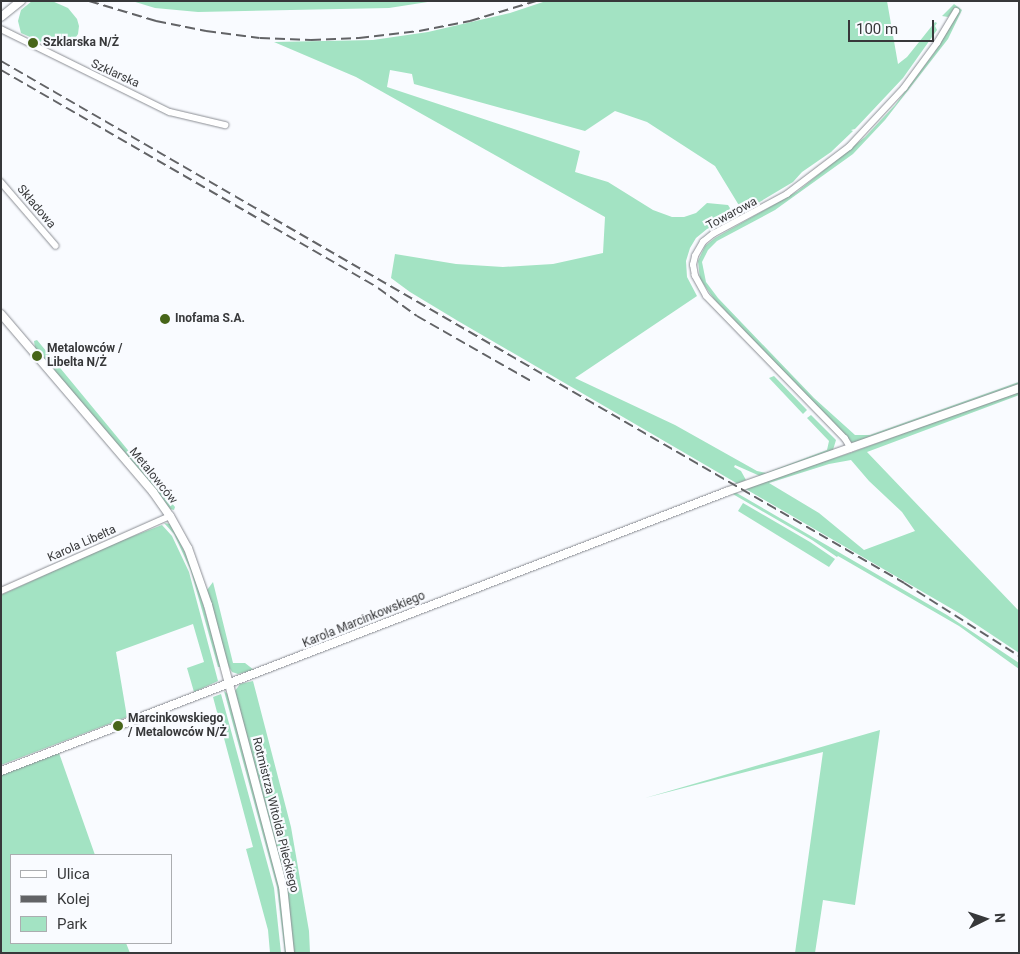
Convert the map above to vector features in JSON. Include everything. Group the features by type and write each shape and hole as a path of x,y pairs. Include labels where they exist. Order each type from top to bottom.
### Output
{"street":[{"path":"1,17 21,1"},
{"name":"Towarowa","path":"851,449 845,439 706,296 695,276 693,265 695,256 703,242 713,234 793,190 832,162 865,132 904,88 937,43 956,11"},
{"name":"Szklarska","path":"1,29 63,57 75,67 107,79 170,112 225,125"},
{"name":"Składowa","path":"1,182 56,246"},
{"name":"Metalowców","path":"1,314 148,485 170,516 188,548 201,582 229,684"},
{"name":"Karola Marcinkowskiego","path":"1,771 734,489 1019,388"},
{"name":"Karola Libelta","path":"1,590 170,516"},
{"name":"Rotmistrza Witolda Pileckiego","path":"229,684 283,886 290,953"}],"green space":[{"path":"32,1 52,1 68,8 77,19 79,26 78,34 72,43 64,48 55,48 21,33 18,21 21,10"},
{"path":"132,1 434,1 389,8 198,12 155,8"},
{"path":"546,1 887,1 898,64 907,57 935,22 937,23 935,26 937,30 903,78 855,129 851,130 853,131 831,152 802,172 793,182 743,212 715,166 647,122 615,111 585,131 414,84 412,74 390,70 387,87 580,151 575,172 608,182 653,210 672,217 684,217 696,213 707,203 728,205 735,216 707,229 696,238 690,248 686,261 687,277 697,296 575,378 675,425 757,471 766,473 827,450 829,441 807,418 811,415 836,440 833,450 760,476 735,465 734,467 741,471 746,480 738,484 458,321 410,292 391,278 395,254 456,264 503,267 553,264 603,253 605,217 356,77 274,42 373,40 428,32 510,13"},
{"path":"954,4 962,10 948,39 885,120 853,154 775,210 717,241 708,250 702,262 706,282 718,298 814,398 855,435 870,435 1019,382 1019,386 858,444 851,442 714,299 700,279 698,261 705,246 715,238 798,191 865,137 895,105 934,53 959,12 955,9 948,17 942,16"},
{"path":"37,340 175,507 174,510 170,509 147,479 35,348 34,341"},
{"path":"774,376 807,410 803,414 769,378"},
{"path":"1019,391 1019,395 867,452 1019,611 1019,653 959,613 744,488 850,453","holes":["851,460 869,481 902,512 915,531 864,550 819,513 769,483 829,464"]},
{"path":"735,492 947,615 1019,663 1019,669 959,626 837,557 812,540 731,493"},
{"path":"743,503 810,542 835,559 829,567 738,511"},
{"path":"164,523 171,524 193,569 221,667 218,667 191,571 174,534"},
{"path":"162,525 172,536 189,572 218,681 194,692 187,668 204,662 193,624 116,652 127,717 1,765 1,595 115,543"},
{"path":"213,582 233,663 245,663 254,670 238,674 232,672 227,664 207,590"},
{"path":"253,681 291,827 309,931 310,953 294,953 285,880 235,691 240,684"},
{"path":"224,691 228,694 280,886 288,953 285,953 277,887"},
{"path":"221,694 274,888 281,953 270,953 268,930 246,849 253,847 213,697"},
{"path":"880,730 855,905 823,900 815,953 795,953 823,752 645,798"},
{"path":"59,753 95,854 10,854 10,944 126,944 130,953 1,953 1,775"}],"railway":[{"path":"89,1 156,21 206,31 260,38 311,40 359,38 419,31 470,21 536,1"},
{"path":"1,61 904,583 1019,656"},
{"path":"1,70 378,288 417,316 531,381"}],"place":[{"name":"Szklarska N/Ż","path":"33,43"},
{"name":"Inofama S.A.","path":"165,319"},
{"name":"Metalowców / Libelta N/Ż","path":"37,356"},
{"name":"Marcinkowskiego / Metalowców N/Ż","path":"118,726"}]}
